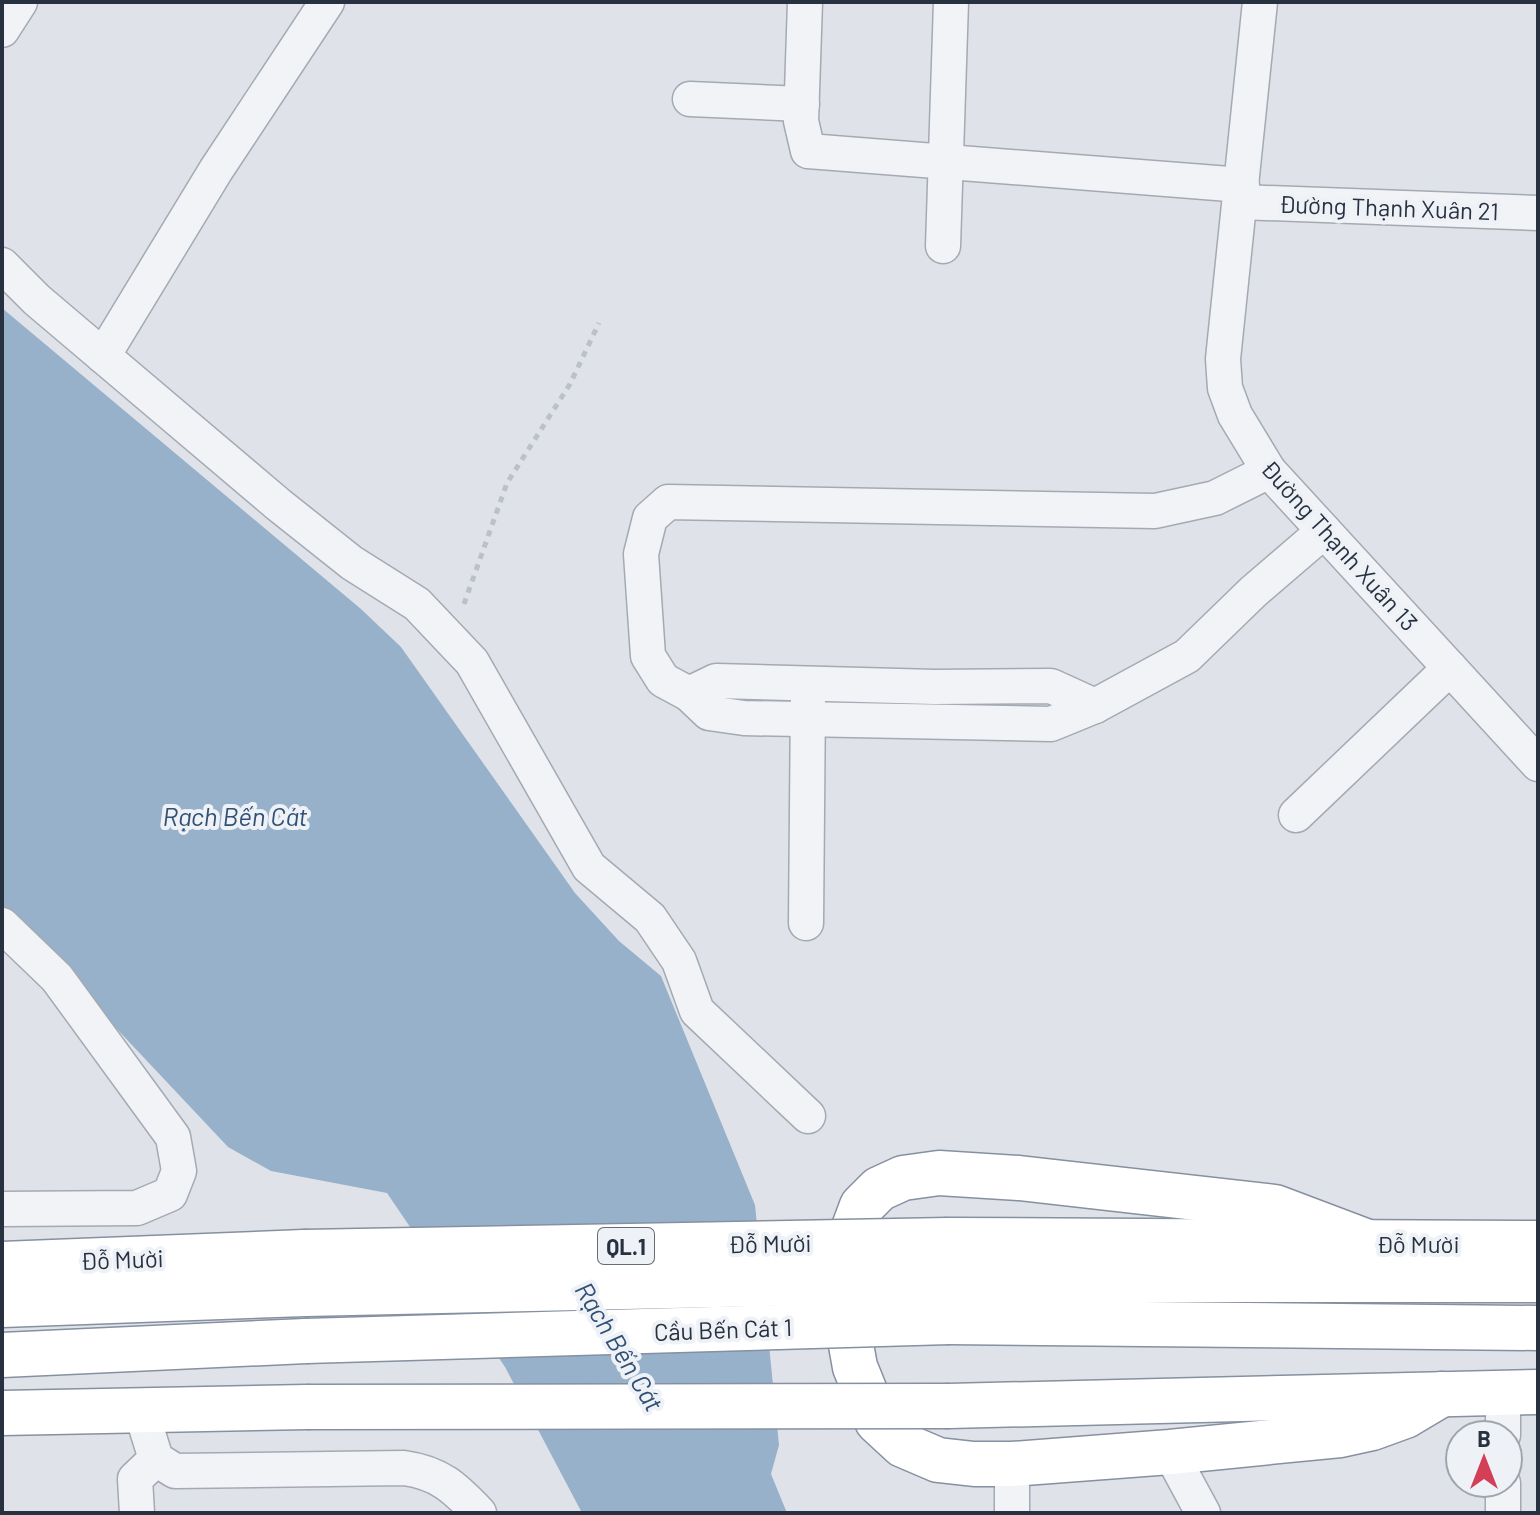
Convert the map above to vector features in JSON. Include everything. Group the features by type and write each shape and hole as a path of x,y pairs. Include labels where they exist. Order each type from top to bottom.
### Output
{"highway":[{"path":"1373,1244 1275,1207 1019,1178 939,1173 903,1178 879,1189 862,1206 841,1262 844,1306 855,1367 877,1421 903,1445 938,1460 1012,1464 1340,1435 1405,1416 1442,1394"},
{"name":"Đỗ Mười","path":"948,1281 1373,1244 1538,1243"},
{"name":"Đỗ Mười","path":"2,1264 305,1273 948,1281 1538,1280"},
{"name":"Đỗ Mười","path":"2,1305 305,1273"},
{"name":"Đỗ Mười","path":"948,1281 1538,1328"},
{"name":"Cầu Bến Cát 1","path":"2,1355 306,1341 948,1281"},
{"path":"2,1413 307,1407 949,1406 1520,1392"}],"street":[{"path":"2,30 20,2"},
{"path":"103,356 216,170 327,2"},
{"path":"690,99 802,104 805,2"},
{"path":"943,246 951,2"},
{"name":"Đường Thạnh Xuân 13","path":"1260,2 1223,359 1225,388 1235,415 1269,471 1538,764"},
{"name":"Đường Thạnh Xuân 21","path":"802,104 801,121 808,151 1241,193 1538,213"},
{"path":"2,265 37,300 352,563 417,604 472,662 589,867 650,918 679,961 697,1011 808,1116"},
{"path":"1269,471 1215,498 1155,511 668,502 650,518 641,554 648,656 663,680 689,694 709,713 744,718 1051,724 1095,706 1187,656 1253,592 1324,531"},
{"path":"1296,815 1450,668"},
{"path":"689,694 716,681 935,687 1051,686 1095,706"},
{"path":"806,923 808,684"},
{"path":"2,925 57,978 173,1137 179,1171 170,1194 137,1208 2,1209"},
{"path":"1509,1419 1520,1392"},
{"path":"141,1411 156,1459 175,1471 404,1468 428,1472 454,1487 479,1513"},
{"path":"1170,1452 1203,1513"},
{"path":"137,1513 135,1479 156,1459"},
{"path":"1012,1464 1012,1513"}],"path":[{"path":"449,638 475,578 507,483 570,384 599,323"}],"water":[{"name":"Rạch Bến Cát","path":"2,308 361,609 401,647 575,893 619,941 661,976 755,1205 779,1445 771,1474 787,1513 582,1513 505,1367 387,1193 271,1171 228,1147 2,907"}]}
